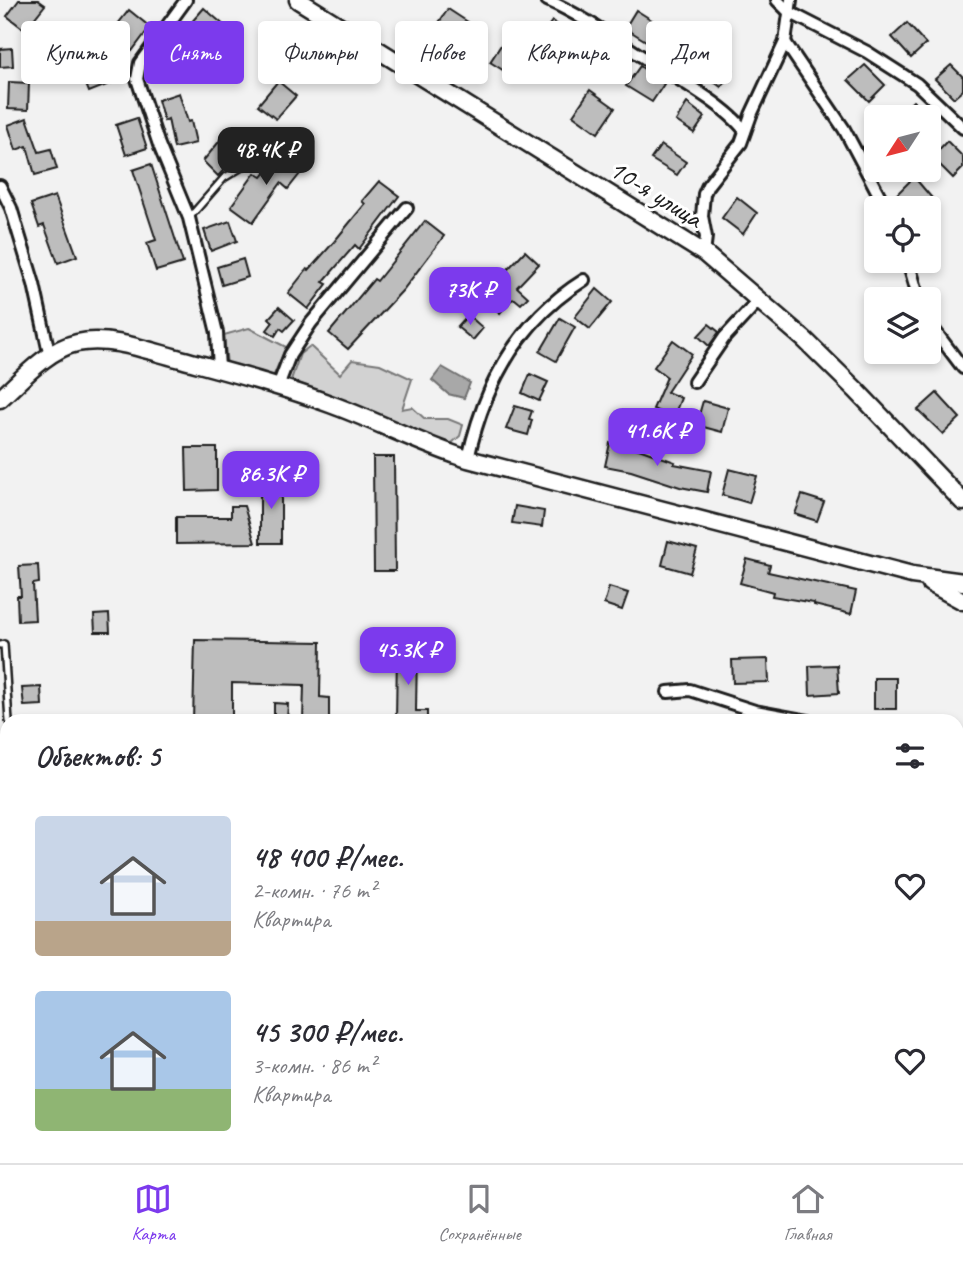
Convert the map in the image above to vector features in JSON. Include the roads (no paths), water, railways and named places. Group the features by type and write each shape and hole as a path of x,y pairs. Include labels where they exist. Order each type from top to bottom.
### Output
{"street":[{"path":"186,0 140,63 137,79 159,145 189,218 217,333 219,369"},
{"name":"10-я улица","path":"298,0 704,253 760,299 856,390 963,502"},
{"path":"547,0 567,9 679,80 737,120 745,131"},
{"path":"777,0 867,51 917,84 963,128"},
{"path":"704,253 704,194 737,150 785,42 790,6"},
{"path":"785,42 844,129 880,196"},
{"path":"0,186 11,208 34,284 50,357"},
{"path":"278,386 290,355 311,323 407,208"},
{"path":"468,459 486,396 507,356 532,322 565,292 584,280"},
{"path":"694,382 724,338 760,299"},
{"path":"941,339 963,368"},
{"path":"0,399 50,357 79,342 104,342 142,348 278,386 333,405 434,449 468,459 912,575 963,582"},
{"name":"10-я улица","path":"944,484 963,511"},
{"path":"912,575 963,601"},
{"path":"668,692 690,690 771,714"}],"lane":[{"path":"189,218 225,178 250,162"},
{"path":"0,645 4,644 9,714"}]}
